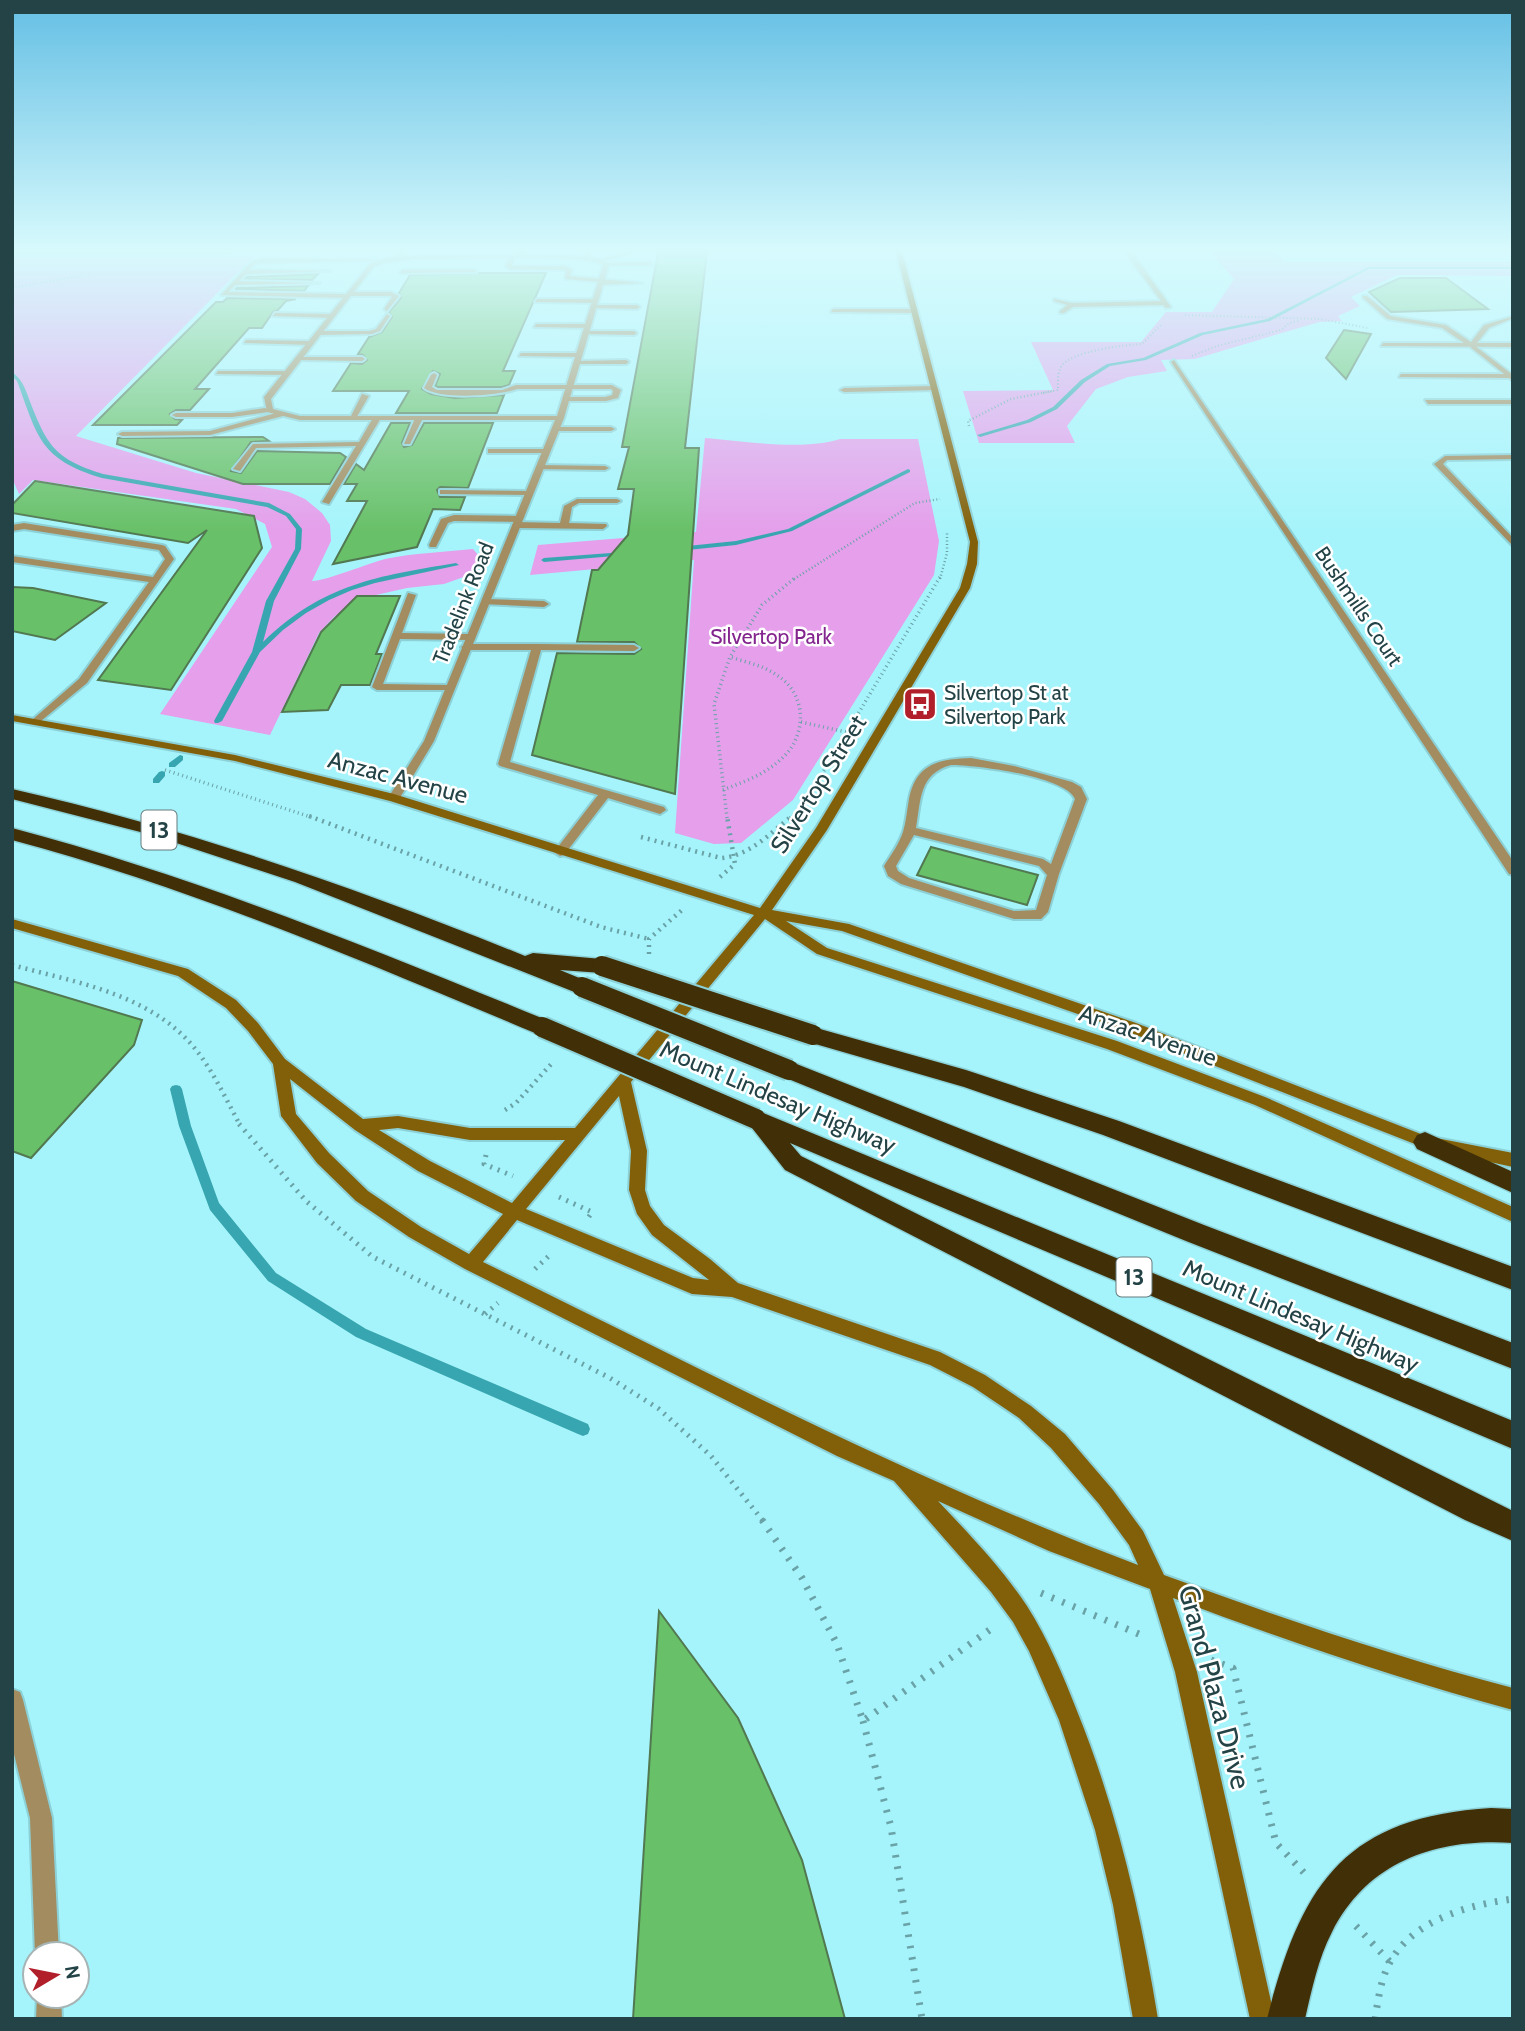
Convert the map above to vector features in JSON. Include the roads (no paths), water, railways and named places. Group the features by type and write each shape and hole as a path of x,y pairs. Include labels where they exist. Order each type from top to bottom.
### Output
{"highway":[{"name":"Mount Lindesay Highway","path":"12,794 166,832 302,877 510,957 1195,1233 1513,1356"},
{"name":"Mount Lindesay Highway","path":"12,834 70,848 245,905 1513,1434"},
{"path":"510,957 602,966 813,1035 966,1079 1111,1128 1513,1279"},
{"path":"756,1119 793,1163 1475,1510 1513,1526"},
{"path":"1425,1142 1513,1183"},
{"path":"1286,2019 1307,1946 1325,1905 1358,1866 1392,1844 1435,1831 1494,1825 1513,1826"}],"main road":[{"name":"Silvertop Street","path":"471,1264 764,913 828,819 965,588 972,564 974,542 922,343"},
{"name":"Anzac Avenue","path":"12,718 235,758 394,798 497,829 560,852 764,913 844,927 1118,1022 1425,1142 1513,1160"},
{"name":"Anzac Avenue","path":"764,913 822,951 1165,1063 1260,1101 1513,1215"},
{"path":"12,923 183,972 231,1004 253,1027 280,1063 360,1126 424,1166 515,1212 692,1286 732,1289"},
{"path":"280,1063 289,1116 323,1158 362,1196 415,1232 471,1264 713,1386 1056,1544 1158,1584 1453,1684 1513,1699"},
{"path":"623,1079 639,1151 637,1190 643,1209 658,1230 732,1289"},
{"path":"360,1126 398,1122 470,1133 578,1134"},
{"name":"Grand Plaza Drive","path":"732,1289 934,1358 979,1381 1025,1412 1058,1441 1106,1497 1136,1538 1158,1584 1186,1671 1263,2019"},
{"path":"898,1473 988,1573 1012,1603 1038,1645 1093,1778 1115,1856 1137,1957 1146,2019"}],"street":[{"path":"297,343 311,343"},
{"path":"270,410 267,399 311,343"},
{"name":"Tradelink Road","path":"394,798 429,741 556,429 582,343"},
{"path":"1469,343 1511,377"},
{"path":"1383,345 1513,345"},
{"path":"521,355 626,362"},
{"path":"298,359 362,359"},
{"name":"Bushmills Court","path":"1174,362 1513,871"},
{"path":"218,373 287,373"},
{"path":"434,375 428,388 436,392 503,392 516,387 612,387 617,390 615,396 606,399 566,399"},
{"path":"1401,376 1511,377"},
{"path":"844,390 934,388"},
{"path":"352,418 365,396"},
{"path":"1428,402 1513,402"},
{"path":"176,415 232,415 270,410 300,418 560,418"},
{"path":"122,434 210,433 280,414"},
{"path":"326,502 377,418"},
{"path":"407,442 419,418"},
{"path":"556,429 611,429"},
{"path":"237,469 253,446 260,444 361,444"},
{"path":"491,451 546,452"},
{"path":"1513,457 1445,458 1438,464 1513,543"},
{"path":"540,467 605,468"},
{"path":"443,492 529,493"},
{"path":"564,526 568,506 578,501 617,502"},
{"path":"433,545 444,521 454,518 603,526"},
{"path":"12,528 24,526 162,548 170,559 83,681 36,722"},
{"path":"12,559 154,580"},
{"path":"411,595 377,687 449,688"},
{"path":"485,602 544,604"},
{"path":"396,636 537,647 634,648"},
{"path":"537,647 504,764 660,810"},
{"path":"965,759 1068,785 1077,790 1081,799 1042,912 1037,916 1014,915 905,881 892,873 890,866 910,830 914,799 925,774 942,763 965,759"},
{"path":"560,852 606,793"},
{"path":"910,830 1043,863 1054,874"},
{"path":"12,1700 41,1818 46,1940"}],"waterway":[{"path":"980,435 1029,421 1055,408 1083,381 1109,365 1144,359 1182,343"},
{"path":"12,373 19,380 45,442 66,462 102,476 269,505 288,515 299,529 298,549 270,601 256,652 218,721"},
{"path":"678,549 736,543 790,530 908,471"},
{"path":"544,560 624,554"},
{"path":"258,650 303,611 349,588 399,575 456,565"},
{"path":"172,765 180,758"},
{"path":"156,781 162,774"},
{"path":"176,1089 185,1126 214,1206 272,1277 361,1333 583,1429"}],"place":[{"name":"Silvertop St at Silvertop Park","path":"920,704"}],"park label":[{"name":"Silvertop Park","path":"771,636"}]}
